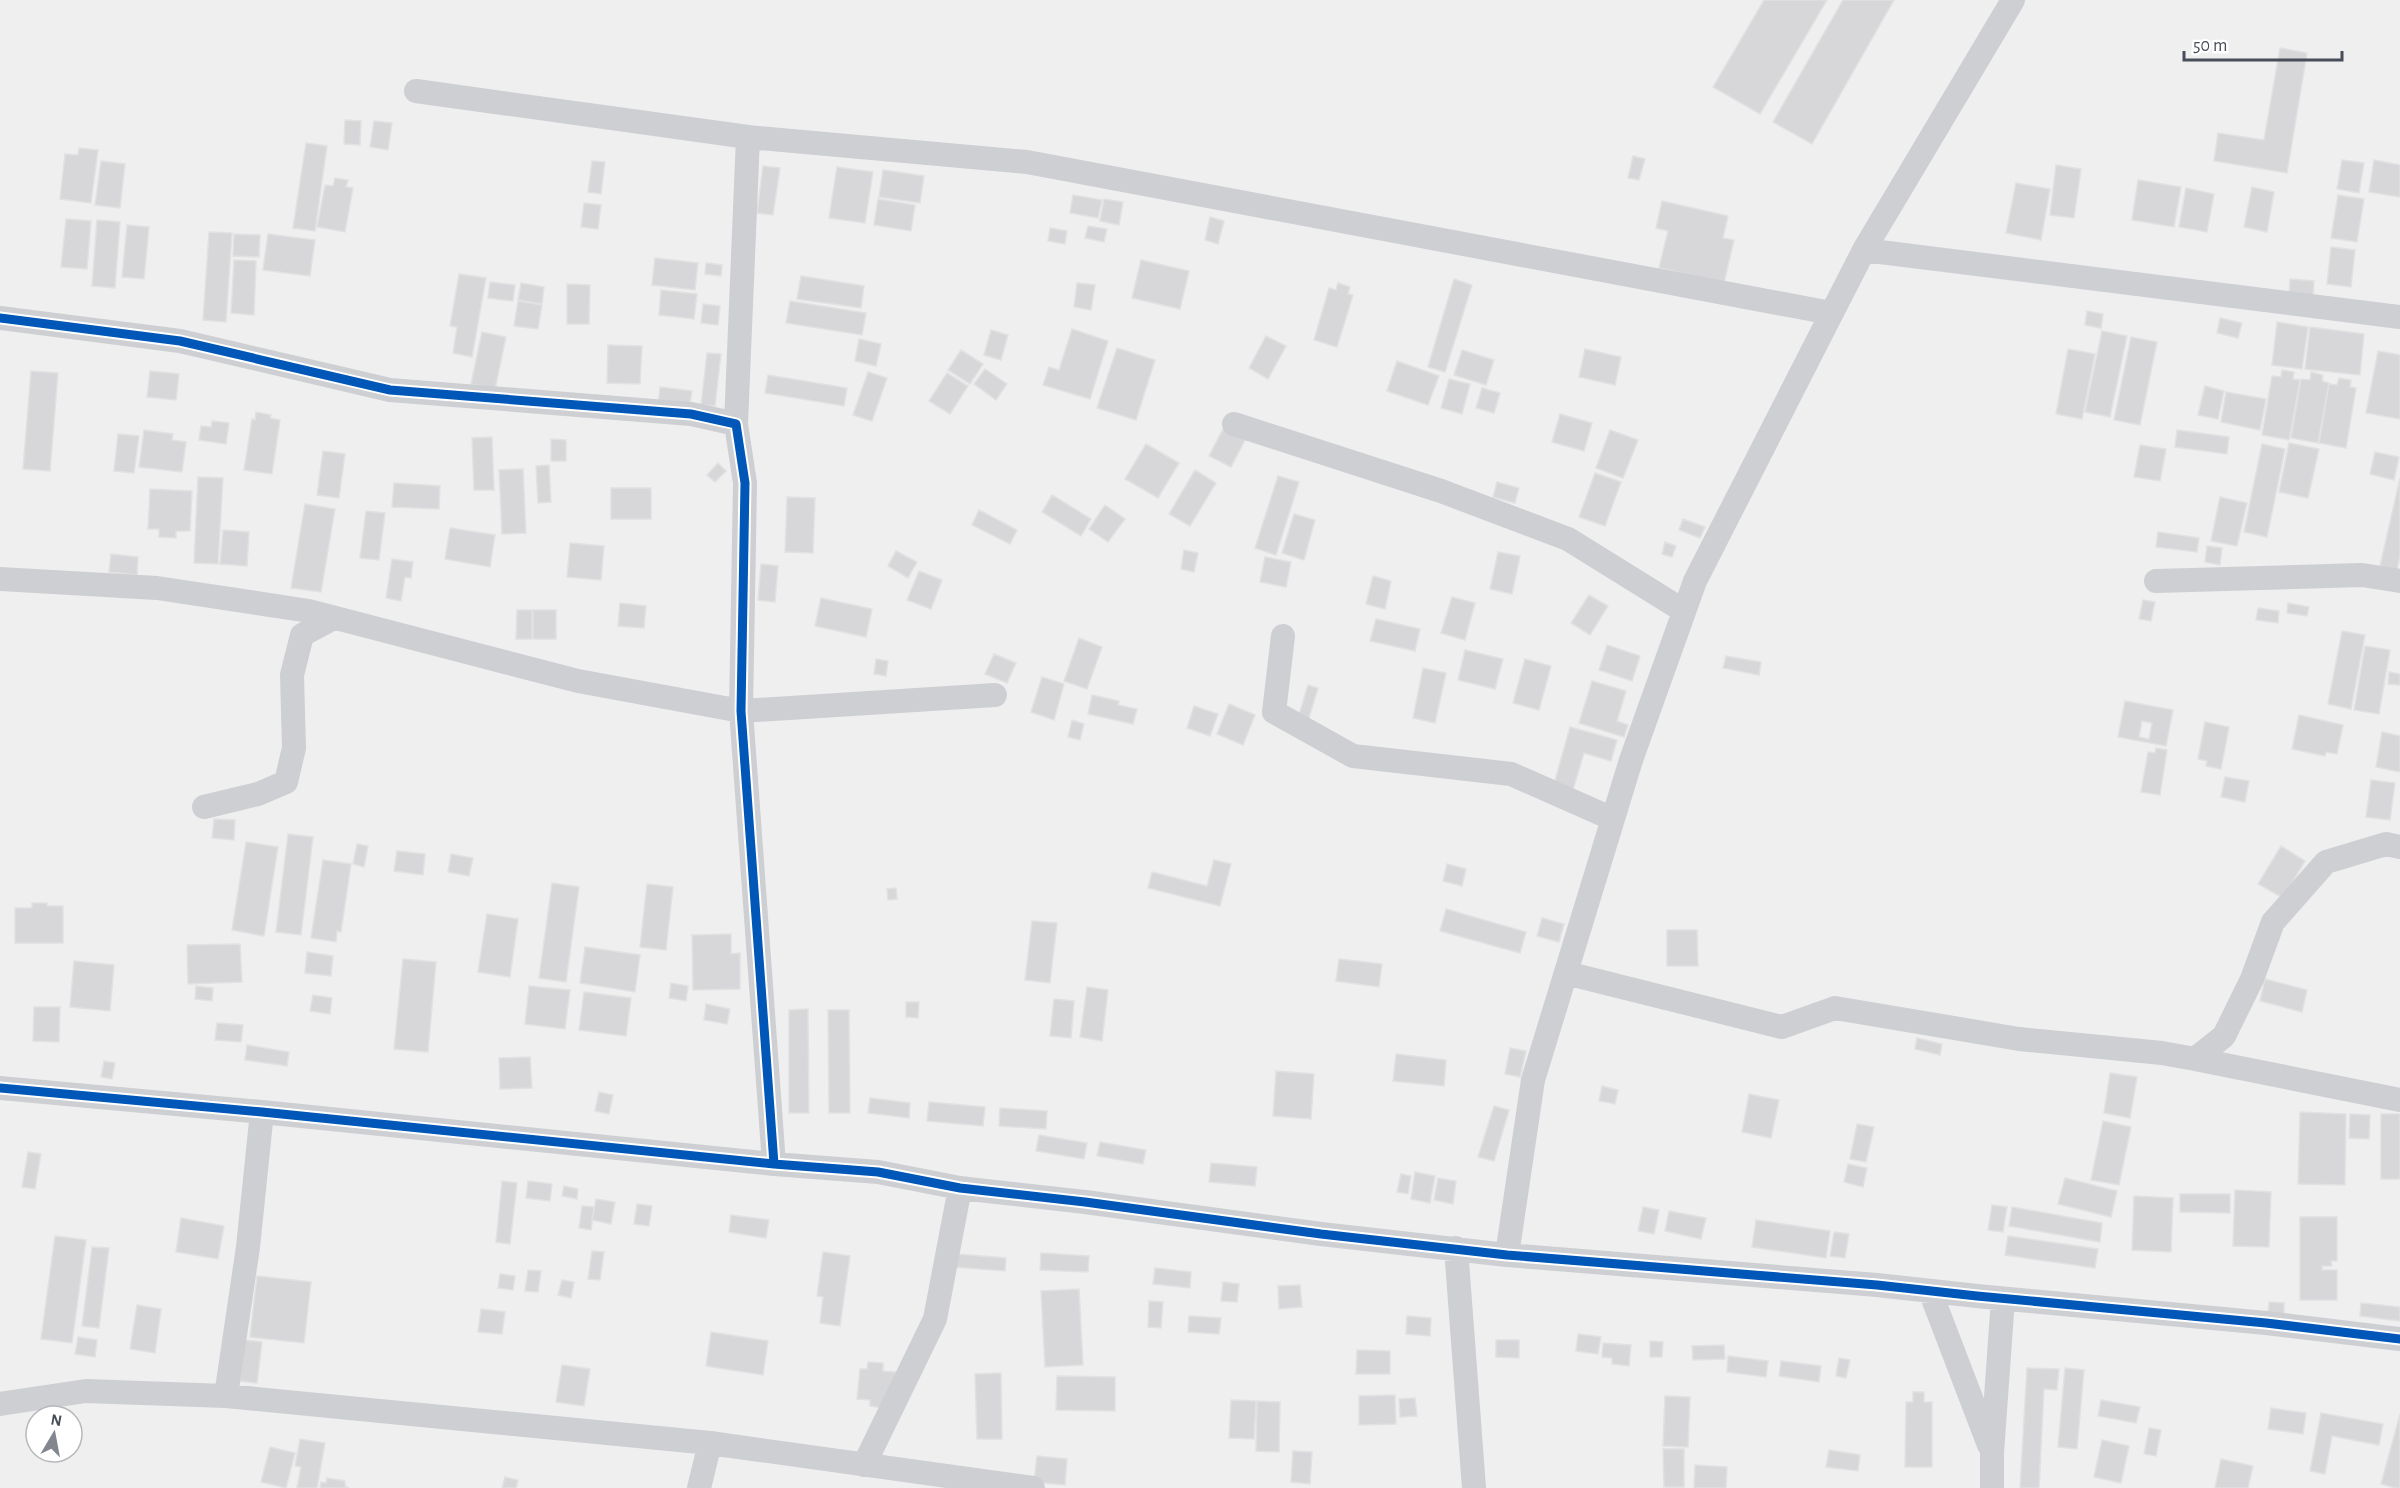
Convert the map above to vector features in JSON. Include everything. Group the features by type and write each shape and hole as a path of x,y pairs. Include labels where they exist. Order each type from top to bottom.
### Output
{"street":[{"path":"1507,1255 1533,1080 1631,760 1695,581 1864,250 2013,0"},
{"path":"416,91 748,137 1027,162 1831,313"},
{"path":"748,137 736,424 745,483 741,711 774,1164"},
{"path":"1864,250 2400,317"},
{"path":"0,318 180,341 390,390 691,414 736,424"},
{"path":"1234,424 1441,490 1568,540 1684,611"},
{"path":"2156,581 2362,574 2400,581"},
{"path":"0,579 157,588 309,611 578,681 741,711 995,695"},
{"path":"204,807 258,794 286,782 294,748 292,675 302,635 334,618"},
{"path":"1283,636 1274,712 1353,756 1511,774 1613,819"},
{"path":"2195,1059 2224,1036 2252,980 2273,922 2326,862 2386,844 2400,846"},
{"path":"1566,973 1782,1027 1835,1008 2019,1040 2162,1053 2400,1100"},
{"path":"0,1088 774,1164 878,1172 960,1188 1507,1255 1877,1285 2266,1323 2400,1339"},
{"path":"226,1396 248,1247 262,1112"},
{"path":"864,1465 935,1318 960,1188"},
{"path":"1456,1248 1474,1488"},
{"path":"1930,1291 1992,1453"},
{"path":"1992,1488 1992,1453 2003,1299"},
{"path":"0,1404 86,1391 226,1396 710,1443 1033,1488"},
{"path":"699,1488 710,1443"}],"building":[{"path":"1764,0 1827,0 1760,114 1713,87"},
{"path":"1843,0 1894,0 1812,144 1773,122"},
{"path":"2280,48 2307,53 2287,173 2214,161 2218,133 2264,140"},
{"path":"345,120 361,121 360,145 344,144"},
{"path":"374,121 392,123 388,150 370,147"},
{"path":"306,143 327,146 315,231 293,228"},
{"path":"79,148 98,150 91,203 60,199 65,154 78,155"},
{"path":"1633,156 1645,159 1639,180 1628,178"},
{"path":"2342,160 2364,163 2359,193 2337,189"},
{"path":"2374,160 2400,165 2400,197 2369,192"},
{"path":"101,161 125,164 120,208 95,205"},
{"path":"592,161 605,162 601,194 588,192"},
{"path":"2056,165 2081,169 2074,218 2050,215"},
{"path":"763,166 780,168 773,215 757,213"},
{"path":"837,167 873,172 865,223 829,218"},
{"path":"883,170 924,176 920,203 879,197"},
{"path":"335,178 348,180 346,187 353,188 345,232 317,227 325,185 333,186"},
{"path":"2138,180 2181,187 2174,227 2132,220"},
{"path":"2016,183 2050,189 2041,240 2006,233"},
{"path":"2252,187 2274,192 2267,232 2244,227"},
{"path":"2186,188 2214,194 2207,232 2179,227"},
{"path":"1073,195 1102,200 1098,218 1070,213"},
{"path":"2338,195 2364,199 2357,242 2331,238"},
{"path":"878,199 915,205 911,231 874,225"},
{"path":"1104,199 1123,202 1119,225 1100,221"},
{"path":"1662,201 1728,216 1723,238 1734,240 1724,283 1659,268 1668,231 1656,228"},
{"path":"584,203 601,205 598,229 581,227"},
{"path":"1210,217 1224,221 1218,244 1205,240"},
{"path":"66,219 91,221 87,269 61,267"},
{"path":"97,220 120,222 115,288 92,286"},
{"path":"127,225 149,227 144,279 122,277"},
{"path":"1088,226 1107,229 1104,242 1085,238"},
{"path":"1050,228 1067,231 1065,244 1048,241"},
{"path":"209,232 232,233 226,322 203,320"},
{"path":"234,234 260,235 259,257 233,256"},
{"path":"268,234 315,240 310,276 263,270"},
{"path":"2331,247 2355,250 2351,287 2327,284"},
{"path":"655,258 698,263 695,290 652,285"},
{"path":"234,260 256,261 254,315 231,313"},
{"path":"1141,260 1189,271 1180,309 1132,298"},
{"path":"706,263 722,265 721,276 705,274"},
{"path":"459,274 486,278 472,357 453,353 457,327 450,326"},
{"path":"801,276 864,286 861,308 797,299"},
{"path":"1454,279 1472,285 1445,372 1428,367"},
{"path":"2290,279 2314,281 2313,300 2289,298"},
{"path":"490,282 515,285 513,301 488,298"},
{"path":"521,283 544,287 542,304 518,300"},
{"path":"1077,283 1095,285 1091,310 1074,307"},
{"path":"1338,283 1350,287 1348,294 1353,295 1337,347 1314,340 1329,288 1336,290"},
{"path":"567,284 590,285 589,324 567,324"},
{"path":"661,290 697,294 694,319 659,315"},
{"path":"518,301 542,305 538,329 514,326"},
{"path":"790,301 866,313 862,335 786,323"},
{"path":"703,304 720,306 718,325 701,323"},
{"path":"2087,311 2103,314 2101,328 2085,325"},
{"path":"2220,318 2242,323 2238,338 2217,333"},
{"path":"2277,322 2308,327 2302,369 2272,365"},
{"path":"2310,327 2364,334 2360,375 2305,369"},
{"path":"1072,329 1108,341 1090,399 1043,385 1049,367 1059,370"},
{"path":"991,330 1008,335 1001,360 984,355"},
{"path":"2102,331 2127,336 2110,417 2085,412"},
{"path":"482,332 506,337 495,389 471,384"},
{"path":"1266,336 1286,346 1268,379 1249,368"},
{"path":"2131,337 2157,342 2140,425 2114,420"},
{"path":"859,339 881,344 876,366 855,361"},
{"path":"608,345 642,346 640,384 607,383"},
{"path":"1117,348 1155,360 1136,420 1097,408"},
{"path":"1585,349 1621,357 1615,385 1579,377"},
{"path":"2068,349 2095,354 2082,419 2056,414"},
{"path":"961,350 983,364 970,384 948,370"},
{"path":"1462,350 1494,360 1486,385 1454,375"},
{"path":"2378,351 2400,355 2400,419 2366,413"},
{"path":"707,353 721,354 715,406 701,405"},
{"path":"1397,361 1439,376 1428,405 1387,391"},
{"path":"985,369 1007,384 996,400 974,384"},
{"path":"2282,370 2294,372 2293,379 2300,380 2289,440 2262,435 2272,376 2281,377"},
{"path":"31,371 58,373 50,471 23,469"},
{"path":"150,371 179,374 176,400 147,397"},
{"path":"868,372 887,378 872,421 853,415"},
{"path":"2311,372 2323,375 2322,381 2329,383 2318,443 2291,438 2301,379 2310,380"},
{"path":"947,373 968,386 950,414 929,401"},
{"path":"768,375 847,388 844,406 765,393"},
{"path":"2339,378 2351,380 2350,387 2356,388 2346,448 2319,443 2329,384 2337,385"},
{"path":"1449,379 1470,384 1462,414 1441,408"},
{"path":"2205,386 2224,391 2218,419 2198,415"},
{"path":"660,387 692,391 689,409 658,405"},
{"path":"1482,388 1500,393 1494,413 1476,408"},
{"path":"2226,392 2266,399 2260,430 2221,422"},
{"path":"256,412 271,415 270,418 280,420 272,474 244,470 252,419 255,420"},
{"path":"1560,414 1592,423 1584,451 1552,442"},
{"path":"212,421 229,423 226,444 199,440 201,426 211,427"},
{"path":"1223,429 1245,440 1231,467 1209,456"},
{"path":"144,430 173,434 172,440 186,442 182,472 139,467"},
{"path":"1610,430 1638,440 1623,478 1596,468"},
{"path":"2177,430 2229,437 2227,454 2175,447"},
{"path":"118,434 139,436 134,473 114,471"},
{"path":"492,437 494,490 474,490 472,438"},
{"path":"551,439 566,440 566,461 551,461"},
{"path":"2289,443 2319,449 2308,498 2279,492"},
{"path":"1146,444 1179,463 1158,498 1125,479"},
{"path":"2262,444 2285,449 2267,537 2244,532"},
{"path":"2140,445 2166,449 2160,481 2134,477"},
{"path":"323,451 345,454 339,498 317,495"},
{"path":"2375,452 2399,457 2394,480 2370,474"},
{"path":"718,463 726,471 715,482 707,475"},
{"path":"549,465 551,502 538,503 536,466"},
{"path":"523,469 526,533 502,534 499,470"},
{"path":"1195,470 1216,483 1190,526 1169,514"},
{"path":"1595,473 1621,482 1605,526 1579,517"},
{"path":"1278,476 1299,482 1276,555 1255,548"},
{"path":"198,477 223,478 218,564 194,563"},
{"path":"2400,478 2400,556 2397,570 2380,566"},
{"path":"1497,482 1519,488 1515,503 1493,497"},
{"path":"394,483 440,486 439,509 392,507"},
{"path":"611,488 651,488 651,519 611,519"},
{"path":"150,489 192,491 190,531 176,531 176,538 159,537 159,529 148,529"},
{"path":"1052,495 1091,519 1081,536 1042,512"},
{"path":"787,497 815,498 813,553 785,552"},
{"path":"2220,497 2247,503 2237,546 2211,541"},
{"path":"305,504 335,509 321,592 291,588"},
{"path":"1105,505 1125,519 1108,542 1089,529"},
{"path":"979,510 1017,530 1010,544 972,525"},
{"path":"366,511 385,513 379,560 360,558"},
{"path":"1294,514 1315,520 1304,560 1282,553"},
{"path":"1683,519 1705,527 1700,538 1679,530"},
{"path":"450,528 495,535 490,567 445,559"},
{"path":"223,530 249,532 247,566 220,564"},
{"path":"2158,532 2199,538 2197,552 2156,547"},
{"path":"1665,542 1676,546 1672,557 1662,554"},
{"path":"570,543 604,546 601,580 567,577"},
{"path":"2207,546 2222,548 2220,565 2205,562"},
{"path":"1184,550 1198,553 1194,572 1181,569"},
{"path":"896,551 917,562 908,578 888,566"},
{"path":"1498,552 1520,556 1512,594 1490,589"},
{"path":"111,554 138,557 137,575 109,572"},
{"path":"1265,557 1291,562 1286,587 1260,582"},
{"path":"392,559 413,562 411,578 405,577 401,601 386,598"},
{"path":"761,564 778,566 775,602 758,600"},
{"path":"919,571 942,580 931,609 907,600"},
{"path":"1373,576 1391,581 1385,609 1366,604"},
{"path":"1589,595 1608,606 1590,635 1571,623"},
{"path":"1452,597 1475,603 1465,640 1441,633"},
{"path":"821,598 872,609 866,637 815,626"},
{"path":"2143,600 2155,602 2151,621 2139,619"},
{"path":"620,603 646,606 644,628 618,626"},
{"path":"2288,603 2309,607 2307,616 2287,613"},
{"path":"2258,608 2279,611 2278,623 2256,620"},
{"path":"517,610 532,610 532,639 516,639"},
{"path":"533,610 556,610 556,639 533,639"},
{"path":"1376,619 1420,629 1415,651 1370,641"},
{"path":"2342,631 2365,635 2351,709 2328,704"},
{"path":"1079,638 1102,647 1087,689 1064,681"},
{"path":"1607,645 1640,656 1632,681 1599,670"},
{"path":"2365,646 2390,650 2379,714 2354,710"},
{"path":"1465,650 1503,659 1495,689 1458,680"},
{"path":"994,654 1016,663 1007,683 985,674"},
{"path":"1726,656 1761,662 1759,675 1723,668"},
{"path":"876,659 888,661 886,676 874,674"},
{"path":"1525,659 1551,666 1539,710 1513,703"},
{"path":"1423,668 1446,673 1435,723 1413,718"},
{"path":"2389,672 2400,674 2400,685 2388,684"},
{"path":"1042,677 1064,684 1054,720 1031,712"},
{"path":"1592,681 1626,691 1617,721 1628,725 1624,737 1579,723"},
{"path":"1308,685 1318,688 1308,721 1298,718"},
{"path":"1092,695 1119,701 1118,705 1137,709 1133,724 1088,714"},
{"path":"2125,701 2173,710 2166,746 2118,737","holes":["2142,721 2152,723 2149,739 2139,737"]},
{"path":"1229,704 1255,715 1243,745 1217,734"},
{"path":"1194,706 1218,714 1210,736 1187,728"},
{"path":"2299,715 2343,725 2337,754 2326,752 2325,756 2292,749"},
{"path":"1072,720 1084,724 1080,740 1068,737"},
{"path":"2205,722 2229,727 2221,769 2206,766 2207,761 2198,759"},
{"path":"1570,727 1617,740 1611,761 1584,753 1573,790 1554,784"},
{"path":"2382,732 2400,736 2400,772 2376,767"},
{"path":"2156,748 2167,750 2160,795 2141,792 2148,752 2155,753"},
{"path":"2225,777 2249,781 2245,802 2221,797"},
{"path":"2371,780 2395,783 2390,820 2366,817"},
{"path":"214,819 235,820 234,840 212,838"},
{"path":"288,834 313,837 301,935 276,932"},
{"path":"246,842 278,847 264,936 232,930"},
{"path":"357,844 368,846 364,867 353,864"},
{"path":"2281,846 2305,861 2283,898 2258,884"},
{"path":"397,851 425,854 423,875 394,871"},
{"path":"451,854 473,858 469,876 448,872"},
{"path":"323,860 351,864 341,932 337,931 336,942 311,938"},
{"path":"1214,860 1231,864 1220,906 1148,888 1152,872 1207,886"},
{"path":"1447,864 1466,869 1462,886 1443,881"},
{"path":"552,883 579,887 566,982 539,978"},
{"path":"647,884 673,887 666,950 640,947"},
{"path":"896,888 897,899 888,900 887,889"},
{"path":"32,903 63,906 63,943 15,943 15,908 32,908"},
{"path":"1446,909 1526,932 1520,953 1440,931"},
{"path":"487,914 518,919 510,977 478,972"},
{"path":"1542,918 1564,924 1559,942 1537,936"},
{"path":"1032,921 1057,923 1050,983 1025,980"},
{"path":"1667,930 1697,930 1698,966 1667,966"},
{"path":"731,934 731,954 740,953 740,989 693,990 692,935"},
{"path":"240,944 242,982 188,984 187,945"},
{"path":"585,947 640,955 635,992 580,983"},
{"path":"307,952 333,956 331,976 305,973"},
{"path":"403,959 436,962 428,1052 394,1049"},
{"path":"1339,959 1382,964 1379,987 1336,981"},
{"path":"74,961 114,965 110,1011 70,1007"},
{"path":"2265,979 2307,990 2302,1012 2260,1001"},
{"path":"671,983 688,986 686,1001 669,998"},
{"path":"196,986 213,988 212,1001 195,999"},
{"path":"529,986 570,990 565,1029 525,1024"},
{"path":"1087,987 1108,990 1102,1041 1080,1037"},
{"path":"584,992 631,998 626,1036 579,1030"},
{"path":"313,995 332,998 330,1014 310,1011"},
{"path":"1054,999 1074,1001 1071,1038 1050,1036"},
{"path":"906,1002 919,1002 918,1018 906,1017"},
{"path":"706,1004 730,1009 727,1024 704,1020"},
{"path":"34,1007 60,1007 59,1042 33,1041"},
{"path":"808,1009 809,1113 789,1113 789,1010"},
{"path":"828,1010 849,1010 850,1113 829,1113"},
{"path":"217,1023 243,1025 241,1042 215,1040"},
{"path":"1917,1038 1942,1044 1940,1055 1915,1049"},
{"path":"247,1045 289,1052 287,1066 245,1060"},
{"path":"1510,1048 1526,1051 1520,1077 1505,1074"},
{"path":"1396,1054 1446,1060 1444,1086 1393,1081"},
{"path":"530,1057 532,1088 500,1089 499,1058"},
{"path":"104,1061 115,1063 112,1079 101,1077"},
{"path":"1276,1071 1314,1074 1311,1119 1273,1116"},
{"path":"2110,1073 2137,1077 2130,1118 2104,1113"},
{"path":"1602,1086 1618,1090 1615,1104 1599,1101"},
{"path":"599,1092 613,1095 609,1114 595,1111"},
{"path":"1749,1094 1779,1100 1771,1138 1742,1132"},
{"path":"870,1098 910,1103 909,1118 868,1113"},
{"path":"929,1102 985,1107 983,1126 927,1121"},
{"path":"1494,1106 1509,1110 1494,1161 1478,1157"},
{"path":"1000,1108 1047,1111 1046,1129 999,1126"},
{"path":"2300,1112 2346,1114 2345,1185 2298,1184"},
{"path":"2350,1114 2370,1115 2369,1139 2349,1138"},
{"path":"2381,1114 2400,1114 2400,1179 2381,1179"},
{"path":"2103,1121 2131,1127 2119,1185 2091,1180"},
{"path":"1857,1124 1874,1127 1866,1162 1850,1159"},
{"path":"1039,1135 1087,1143 1084,1159 1036,1151"},
{"path":"1100,1142 1146,1150 1143,1164 1097,1156"},
{"path":"28,1152 41,1154 35,1189 22,1187"},
{"path":"1211,1163 1257,1167 1255,1186 1209,1182"},
{"path":"1848,1164 1867,1168 1863,1187 1844,1182"},
{"path":"1415,1172 1435,1176 1430,1203 1411,1199"},
{"path":"1401,1174 1411,1176 1408,1194 1397,1192"},
{"path":"1438,1178 1456,1181 1453,1204 1434,1200"},
{"path":"2065,1178 2117,1191 2111,1217 2058,1204"},
{"path":"502,1181 517,1183 510,1244 496,1242"},
{"path":"528,1181 552,1184 550,1201 526,1198"},
{"path":"564,1186 578,1189 577,1199 562,1196"},
{"path":"2235,1190 2271,1192 2269,1247 2233,1246"},
{"path":"2180,1194 2230,1194 2230,1213 2180,1212"},
{"path":"2134,1196 2173,1198 2171,1252 2132,1250"},
{"path":"596,1199 615,1202 611,1224 592,1220"},
{"path":"637,1204 652,1206 649,1226 634,1224"},
{"path":"1992,1205 2007,1207 2003,1232 1988,1230"},
{"path":"582,1206 594,1207 591,1230 579,1228"},
{"path":"1643,1207 1659,1210 1654,1234 1638,1231"},
{"path":"2012,1207 2102,1223 2100,1242 2009,1226"},
{"path":"1669,1211 1706,1218 1701,1239 1665,1231"},
{"path":"731,1215 769,1220 766,1238 729,1232"},
{"path":"2300,1217 2337,1217 2337,1261 2331,1261 2332,1266 2322,1266 2322,1270 2337,1270 2337,1300 2300,1300"},
{"path":"181,1218 224,1226 218,1259 176,1252"},
{"path":"1756,1220 1830,1231 1826,1258 1752,1247"},
{"path":"1834,1232 1849,1234 1845,1258 1830,1256"},
{"path":"55,1236 86,1240 72,1343 41,1339"},
{"path":"2008,1236 2098,1249 2095,1268 2005,1255"},
{"path":"92,1247 109,1248 99,1328 82,1326"},
{"path":"592,1251 604,1252 600,1280 588,1279"},
{"path":"823,1252 850,1256 840,1326 820,1323 823,1297 817,1296"},
{"path":"1041,1253 1089,1256 1088,1272 1040,1270"},
{"path":"956,1254 1006,1258 1005,1271 954,1267"},
{"path":"1155,1268 1191,1272 1190,1288 1153,1284"},
{"path":"528,1270 541,1271 538,1292 525,1291"},
{"path":"500,1274 515,1276 513,1290 498,1288"},
{"path":"257,1276 311,1282 304,1343 250,1337"},
{"path":"562,1280 574,1282 571,1298 558,1295"},
{"path":"1223,1282 1239,1284 1237,1302 1221,1301"},
{"path":"1300,1285 1302,1307 1279,1309 1278,1286"},
{"path":"1079,1289 1083,1365 1045,1367 1041,1291"},
{"path":"1149,1301 1163,1302 1161,1328 1148,1327"},
{"path":"2269,1302 2284,1303 2284,1318 2268,1318"},
{"path":"2361,1303 2400,1307 2400,1321 2360,1316"},
{"path":"137,1305 161,1309 155,1353 130,1349"},
{"path":"481,1309 505,1312 502,1334 478,1332"},
{"path":"1189,1316 1221,1318 1219,1334 1188,1332"},
{"path":"1407,1316 1431,1318 1430,1336 1406,1334"},
{"path":"711,1332 768,1341 763,1375 706,1366"},
{"path":"1578,1334 1601,1337 1598,1354 1576,1351"},
{"path":"78,1337 97,1340 95,1357 75,1354"},
{"path":"245,1340 262,1342 257,1383 240,1381"},
{"path":"1496,1340 1519,1340 1519,1358 1496,1357"},
{"path":"1650,1341 1663,1342 1662,1357 1650,1357"},
{"path":"1603,1343 1631,1345 1629,1366 1612,1364 1612,1358 1602,1357"},
{"path":"1724,1345 1725,1359 1693,1360 1692,1346"},
{"path":"1357,1350 1390,1351 1390,1374 1356,1374"},
{"path":"1728,1356 1768,1361 1766,1377 1727,1372"},
{"path":"1839,1358 1850,1360 1846,1378 1836,1376"},
{"path":"1781,1361 1821,1366 1819,1382 1779,1376"},
{"path":"868,1362 883,1363 883,1371 896,1372 893,1402 883,1408 870,1406 870,1400 857,1399 860,1369 867,1369"},
{"path":"562,1365 590,1369 584,1406 556,1402"},
{"path":"2027,1368 2059,1369 2057,1390 2044,1389 2039,1488 2020,1488"},
{"path":"2065,1368 2084,1370 2077,1449 2058,1447"},
{"path":"1001,1373 1002,1439 977,1439 975,1374"},
{"path":"1057,1376 1115,1377 1115,1411 1056,1410"},
{"path":"1913,1392 1924,1392 1924,1402 1932,1402 1932,1467 1905,1467 1906,1402 1913,1402"},
{"path":"1395,1395 1396,1424 1359,1425 1359,1396"},
{"path":"1665,1396 1690,1397 1688,1447 1663,1446"},
{"path":"1415,1398 1417,1416 1400,1417 1399,1399"},
{"path":"1231,1400 1256,1401 1254,1439 1229,1438"},
{"path":"2101,1400 2140,1407 2136,1423 2098,1416"},
{"path":"1257,1401 1280,1402 1279,1452 1256,1451"},
{"path":"2271,1408 2306,1413 2303,1434 2268,1429"},
{"path":"2321,1413 2383,1424 2379,1445 2332,1436 2325,1474 2310,1471"},
{"path":"2400,1414 2400,1488 2395,1488 2381,1484"},
{"path":"2149,1428 2161,1430 2156,1456 2144,1454"},
{"path":"300,1439 325,1443 317,1488 297,1488 301,1467 295,1466"},
{"path":"2102,1440 2129,1446 2121,1483 2094,1477"},
{"path":"270,1447 295,1453 286,1488 261,1482"},
{"path":"1663,1449 1684,1449 1684,1487 1664,1487"},
{"path":"1829,1450 1860,1455 1858,1471 1826,1467"},
{"path":"1293,1451 1312,1452 1310,1484 1291,1482"},
{"path":"1037,1456 1067,1459 1065,1485 1034,1482"},
{"path":"2221,1459 2253,1466 2248,1488 2215,1488"},
{"path":"1695,1465 1727,1467 1726,1488 1694,1488"},
{"path":"505,1477 518,1480 516,1488 502,1488"},
{"path":"327,1478 345,1481 345,1486 349,1488 320,1488 321,1482 326,1483"}],"cycle path":[{"path":"0,318 180,341 390,390 691,414 736,424 745,483 741,711 774,1164"},
{"path":"0,1088 774,1164 878,1172 960,1188 1507,1255 1877,1285 2266,1323 2400,1339"}]}
